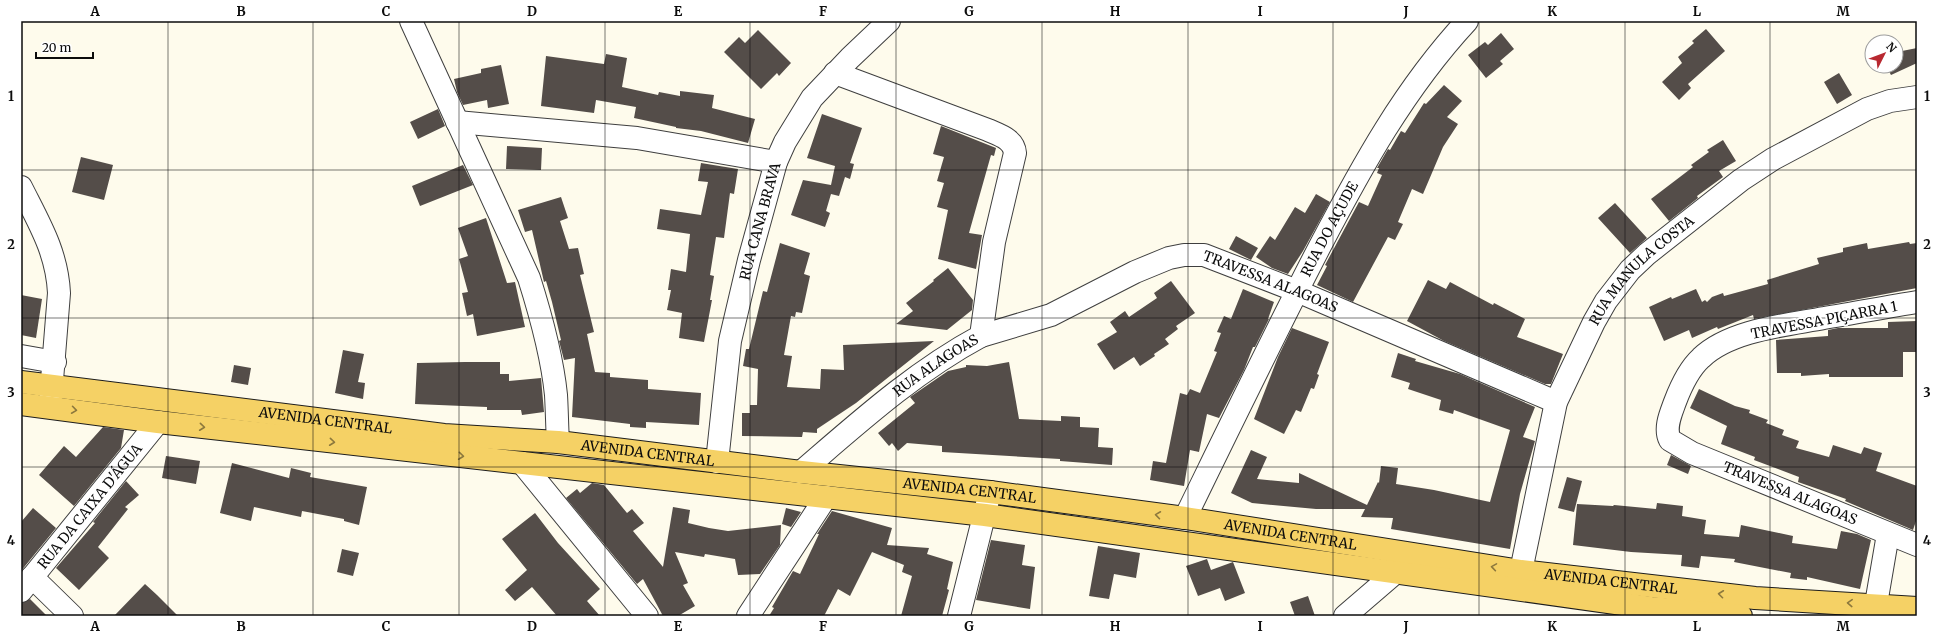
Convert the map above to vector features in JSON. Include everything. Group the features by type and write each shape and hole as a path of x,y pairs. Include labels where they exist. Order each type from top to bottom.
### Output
{"main road":[{"name":"AVENIDA CENTRAL","path":"21,382 444,435 558,442 801,472 990,492 1185,518 1521,571 1755,598 1876,604 1917,608"},
{"path":"21,404 158,422 985,515 1651,608 1741,616"}],"street":[{"path":"411,21 528,278 541,316 550,360 556,396 558,442"},
{"name":"RUA CANA BRAVA","path":"717,462 730,341 749,260 776,162 785,142 812,98 835,73 889,21"},
{"name":"RUA DO AÇUDE","path":"1185,518 1297,291 1380,136 1420,79 1467,21"},
{"name":"RUA ALAGOAS","path":"801,472 881,404 915,378 962,346 981,336 994,242 1015,150 1006,138 988,130 835,73"},
{"name":"RUA MANULA COSTA","path":"1521,571 1556,402 1606,301 1630,270 1647,254 1741,180 1773,159 1867,109 1890,101 1917,97"},
{"path":"457,122 638,138 776,162"},
{"path":"21,187 50,244 58,275 60,293 50,407"},
{"name":"TRAVESSA ALAGOAS","path":"981,336 1051,315 1135,272 1169,258 1184,255 1204,255 1297,291 1556,402"},
{"name":"TRAVESSA PIÇARRA 1","path":"1668,434 1671,414 1685,379 1701,358 1718,346 1730,340 1764,330 1917,302"},
{"path":"21,356 55,362"},
{"name":"RUA DA CAIXA D'ÁGUA","path":"27,584 158,422"},
{"name":"TRAVESSA ALAGOAS","path":"1668,434 1670,440 1675,444 1692,453 1917,545"},
{"path":"522,463 647,616"},
{"path":"959,616 990,492"},
{"path":"748,616 826,497"},
{"path":"1876,604 1888,534"},
{"path":"1345,616 1395,573"},
{"path":"27,584 72,616"}],"building":[{"path":"1706,29 1725,51 1688,84 1691,88 1679,100 1662,82 1682,63 1678,57 1694,43 1692,41"},
{"path":"758,30 791,63 779,76 777,73 761,89 724,52 739,37 745,43"},
{"path":"1501,33 1514,49 1500,61 1503,64 1486,78 1468,55 1485,42 1488,45"},
{"path":"1917,48 1917,63 1904,69 1904,51"},
{"path":"606,54 627,58 622,87 658,95 659,92 680,96 680,91 714,95 712,108 755,119 748,143 701,131 676,128 634,118 636,107 596,100 594,113 541,106 546,56 604,64"},
{"path":"501,65 509,104 488,108 487,100 463,105 457,92 454,79 481,73 481,69"},
{"path":"1839,73 1852,95 1837,104 1824,82"},
{"path":"1444,85 1462,101 1447,117 1458,124 1443,147 1423,194 1412,189 1398,222 1403,224 1395,240 1388,237 1353,302 1317,285 1327,266 1325,265 1359,202 1368,206 1382,175 1377,173 1379,168 1377,168 1388,149 1390,150 1401,131 1405,133 1424,103 1426,104"},
{"path":"438,109 445,126 418,139 410,122"},
{"path":"822,114 862,128 850,163 854,164 850,179 845,177 839,196 831,194 826,211 830,213 825,227 791,215 803,180 831,185 835,166 807,158"},
{"path":"941,126 996,148 994,156 991,155 969,233 982,235 976,269 938,259 948,210 937,207 944,183 937,181 944,157 933,154"},
{"path":"1723,140 1736,161 1719,171 1723,177 1697,196 1698,198 1669,221 1651,199 1693,167 1691,165 1709,152 1707,150"},
{"path":"507,146 542,148 541,170 506,169"},
{"path":"81,157 113,165 104,200 72,192"},
{"path":"701,163 738,169 734,194 730,193 724,238 716,237 710,275 714,276 710,300 712,300 704,342 679,338 682,313 667,310 671,290 668,290 671,269 686,272 690,234 657,229 660,209 701,215 708,182 698,181"},
{"path":"463,165 473,185 420,206 412,186"},
{"path":"1316,194 1330,202 1303,251 1288,274 1272,268 1256,257 1270,236 1275,240 1295,207 1305,213"},
{"path":"561,197 568,218 560,221 569,249 578,248 584,274 580,275 594,332 587,334 595,372 610,373 610,377 648,380 648,389 701,393 699,425 646,422 646,428 630,427 630,424 572,417 575,358 564,360 552,302 546,281 544,282 532,230 525,232 518,210"},
{"path":"1615,203 1647,238 1630,253 1598,218"},
{"path":"486,218 507,283 515,282 525,327 477,336 473,314 467,316 462,293 468,292 459,259 468,256 458,228"},
{"path":"1236,236 1258,248 1251,260 1229,249"},
{"path":"1909,242 1910,244 1917,243 1917,288 1754,319 1753,315 1718,329 1717,327 1692,338 1689,330 1664,341 1649,307 1671,297 1672,299 1696,289 1702,302 1705,300 1707,302 1712,297 1723,293 1724,296 1768,284 1767,280 1819,264 1817,258 1843,252 1843,248 1867,243 1868,249"},
{"path":"780,243 810,253 804,274 810,276 802,313 796,312 795,317 791,316 784,355 792,356 787,387 820,389 821,369 844,370 843,345 934,341 856,403 817,429 817,433 803,432 802,437 742,436 742,413 750,413 750,405 757,405 758,369 743,366 746,349 749,349 763,291 767,292"},
{"path":"948,268 973,300 972,310 947,330 896,324 913,311 906,303"},
{"path":"1428,280 1446,289 1450,282 1493,305 1494,303 1525,319 1517,337 1563,354 1551,384 1545,384 1444,341 1407,321"},
{"path":"1171,281 1195,313 1176,326 1178,329 1165,339 1169,344 1154,354 1155,356 1140,366 1134,357 1114,370 1097,344 1117,332 1110,322 1125,311 1129,317 1157,298 1154,293"},
{"path":"1243,289 1274,302 1269,319 1255,347 1253,347 1244,370 1219,418 1207,414 1199,452 1190,450 1184,486 1150,480 1153,461 1166,463 1180,393 1187,395 1190,389 1200,393 1217,352 1214,351 1221,333 1217,332 1224,316 1231,319"},
{"path":"21,295 42,299 36,338 21,335"},
{"path":"1917,321 1917,352 1903,352 1903,377 1829,377 1829,374 1801,376 1801,373 1777,373 1776,340 1828,336 1828,330 1838,328 1888,328 1888,322"},
{"path":"1292,328 1329,342 1317,374 1319,375 1314,389 1311,388 1301,412 1296,410 1284,434 1254,419 1278,357"},
{"path":"343,350 364,354 358,382 365,383 363,399 335,393"},
{"path":"1398,353 1416,359 1415,361 1460,374 1535,407 1523,437 1535,441 1520,494 1510,549 1391,529 1393,518 1361,517 1365,509 1316,509 1252,503 1231,493 1251,450 1267,457 1257,479 1299,483 1299,473 1367,505 1378,482 1379,483 1381,466 1398,468 1396,484 1434,490 1490,502 1510,430 1454,410 1453,414 1439,410 1441,400 1408,389 1410,383 1391,377"},
{"path":"500,362 500,374 509,374 509,381 541,378 544,412 522,415 521,410 487,410 487,407 415,404 417,363"},
{"path":"1009,362 1019,419 1061,421 1061,416 1080,417 1080,427 1099,428 1098,447 1113,448 1112,465 1060,461 1060,459 942,452 942,446 907,443 898,451 892,443 889,446 878,433 915,403 910,397 948,371 966,367 966,365 987,366"},
{"path":"234,365 251,368 248,385 231,382"},
{"path":"1699,389 1735,406 1750,410 1749,413 1768,420 1766,423 1784,430 1782,435 1799,441 1796,448 1829,457 1833,445 1861,454 1864,447 1882,453 1876,471 1917,486 1917,518 1913,530 1845,501 1846,499 1798,482 1799,477 1754,460 1755,457 1721,444 1727,426 1690,408"},
{"path":"103,427 124,430 121,448 74,506 39,475 64,446 76,457"},
{"path":"1671,455 1691,466 1688,474 1667,465"},
{"path":"166,456 200,461 196,484 162,478"},
{"path":"232,463 289,478 291,468 311,473 310,477 367,487 359,525 344,521 344,519 302,511 301,517 254,507 251,521 220,513"},
{"path":"1567,477 1582,481 1574,512 1558,508"},
{"path":"126,481 139,495 125,507 128,509 98,547 109,558 79,590 56,568 95,523 93,522"},
{"path":"592,483 604,485 627,513 632,509 644,523 633,531 663,567 673,507 690,510 688,523 709,528 728,531 781,525 780,545 760,574 738,575 735,559 705,554 704,557 675,552 688,583 683,585 695,606 678,616 663,616 643,579 637,584 566,498 577,489 580,493"},
{"path":"1657,503 1683,506 1682,516 1706,520 1704,534 1739,537 1741,525 1793,536 1792,543 1837,549 1841,531 1857,534 1871,540 1860,589 1807,577 1807,580 1790,578 1791,573 1734,562 1735,559 1701,556 1699,568 1681,566 1682,555 1631,552 1573,545 1577,504 1614,505 1656,509"},
{"path":"33,508 56,528 21,571 21,522"},
{"path":"786,508 801,512 791,527 782,524"},
{"path":"832,511 892,528 887,545 929,548 927,554 953,562 947,589 949,590 942,616 901,616 912,576 902,572 904,565 872,552 850,596 838,589 824,616 769,616 774,608 772,607 793,571 800,574 819,534 817,534"},
{"path":"535,513 558,543 600,589 587,601 600,616 557,616 532,587 515,601 505,590 527,570 502,539"},
{"path":"991,540 1025,545 1022,565 1035,567 1030,609 976,600"},
{"path":"1098,546 1140,553 1136,578 1114,574 1109,599 1089,596"},
{"path":"342,549 359,553 353,576 337,572"},
{"path":"1207,559 1211,570 1233,562 1245,593 1225,601 1220,588 1198,596 1186,566"},
{"path":"145,584 157,595 178,616 114,616"},
{"path":"1308,596 1315,616 1295,616 1290,602"},
{"path":"30,599 47,616 21,616 21,603"}]}
